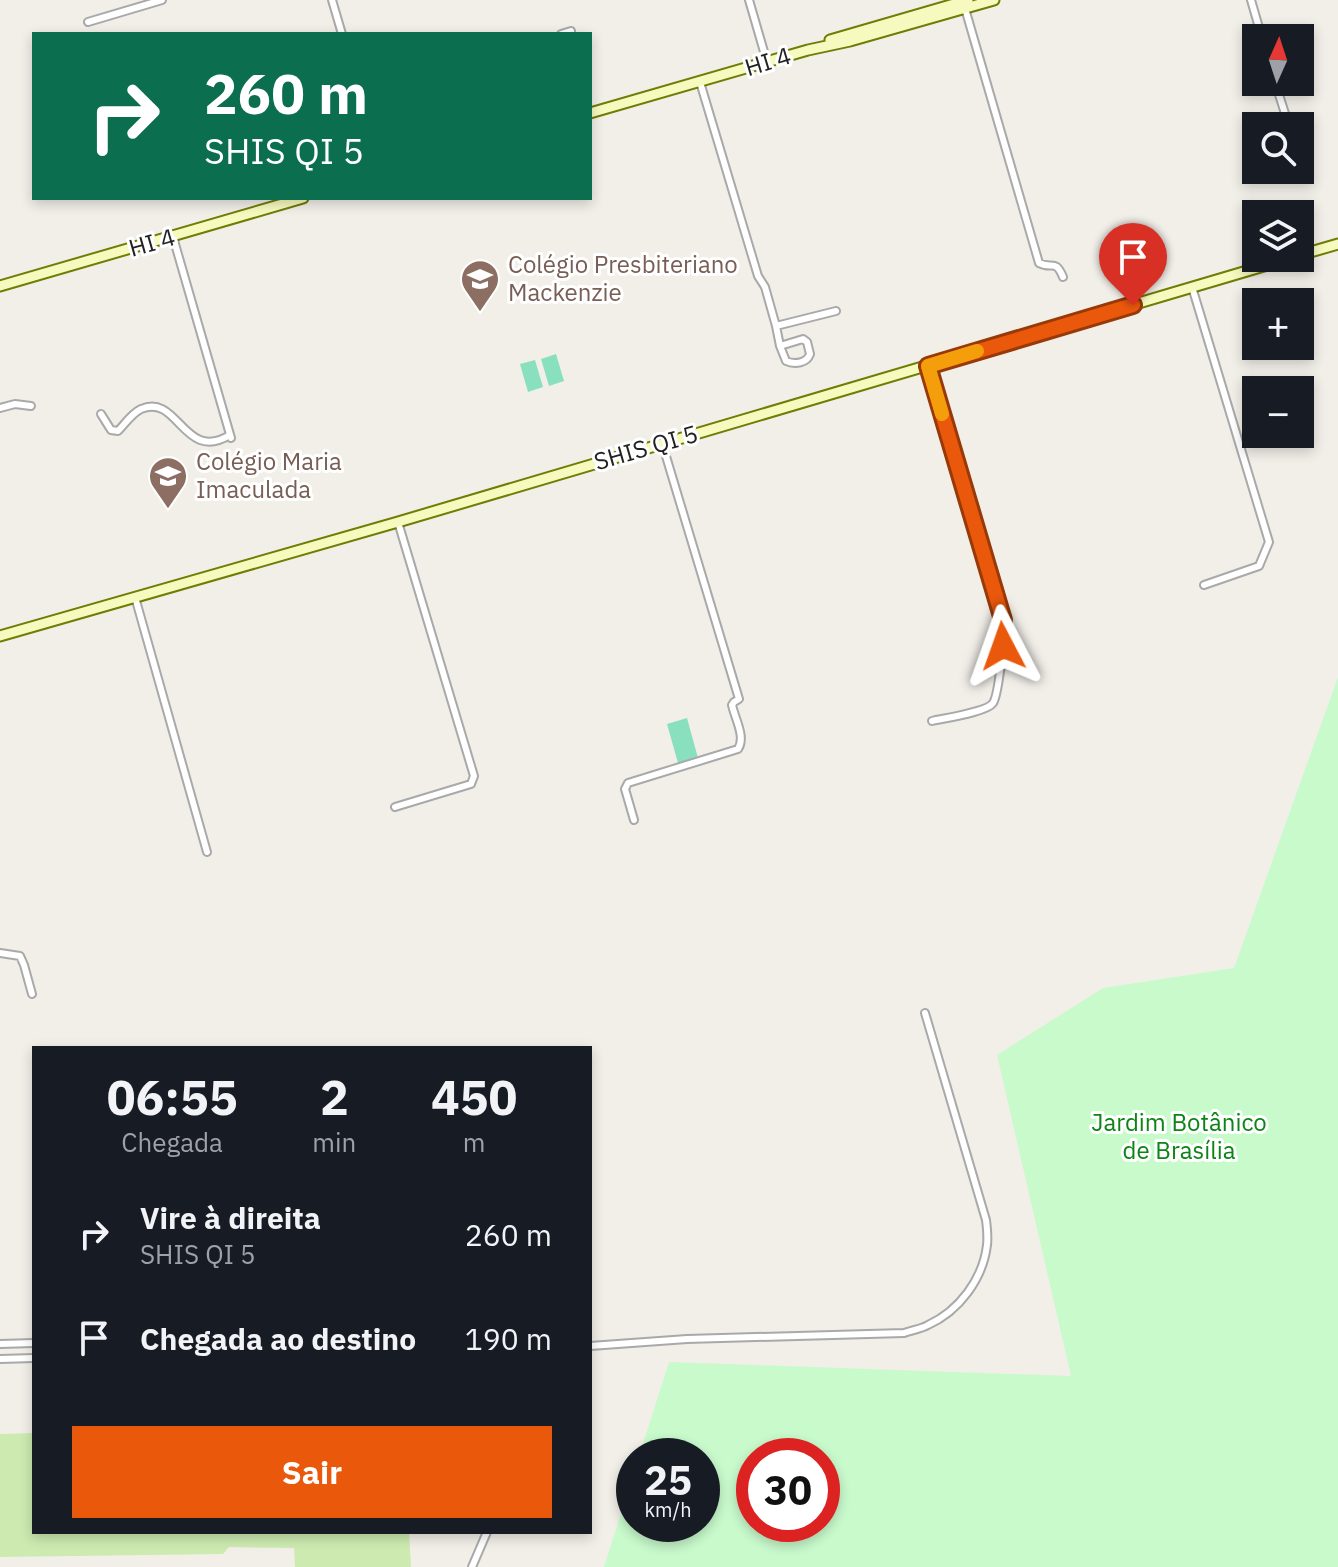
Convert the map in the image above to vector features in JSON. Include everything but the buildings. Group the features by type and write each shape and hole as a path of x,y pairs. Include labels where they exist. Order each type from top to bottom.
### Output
{"street":[{"path":"88,22 162,0"},
{"path":"332,0 341,32"},
{"path":"749,0 767,62"},
{"name":"HI 4","path":"592,112 808,50 845,35 965,4 994,0"},
{"path":"1251,0 1258,24"},
{"path":"965,4 1039,263 1056,265 1063,277"},
{"path":"700,82 758,276 765,287 780,346 786,361 804,361 810,354 803,339 780,346"},
{"name":"HI 4","path":"0,286 296,200"},
{"path":"101,414 111,430 118,431 140,410 159,407 166,410 196,440 215,442 230,437 173,237"},
{"path":"1314,251 1338,244"},
{"name":"SHIS QI 5","path":"0,636 398,522 1243,272"},
{"path":"1192,287 1269,542 1259,566 1204,585"},
{"path":"776,326 836,311"},
{"path":"928,366 1003,620 1002,654 993,704 985,709 932,721"},
{"path":"0,408 15,404 31,406"},
{"path":"634,820 625,789 628,783 738,749 741,745 732,705 739,699 662,443"},
{"path":"395,807 471,784 474,776 398,522"},
{"path":"135,597 207,852"},
{"path":"0,953 20,956 32,994"},
{"path":"592,1346 687,1339 904,1333 929,1325 969,1292 980,1272 987,1245 986,1220 925,1013"},
{"path":"0,1344 32,1343"},
{"path":"0,1359 32,1358"},
{"path":"472,1567 486,1534"}],"green space":[{"path":"556,354 564,381 549,386 541,359"},
{"path":"535,360 543,387 528,392 520,364"},
{"name":"Jardim Botânico de Brasília","path":"1338,677 1338,1567 604,1567 616,1529 616,1542 720,1542 720,1438 645,1438 669,1362 1071,1376 997,1055 1103,988 1234,968"},
{"path":"687,718 698,758 678,763 667,724"},
{"path":"32,1433 32,1534 409,1534 411,1567 295,1567 294,1548 229,1547 223,1554 0,1557 0,1434"}],"slow traffic":[{"path":"942,414 928,366 977,351"}],"place":[{"name":"Colégio Presbiteriano Mackenzie","path":"480,313"},
{"name":"Colégio Maria Imaculada","path":"168,510"}],"route":[{"path":"1003,646 1003,620 928,366 1133,305"}]}
